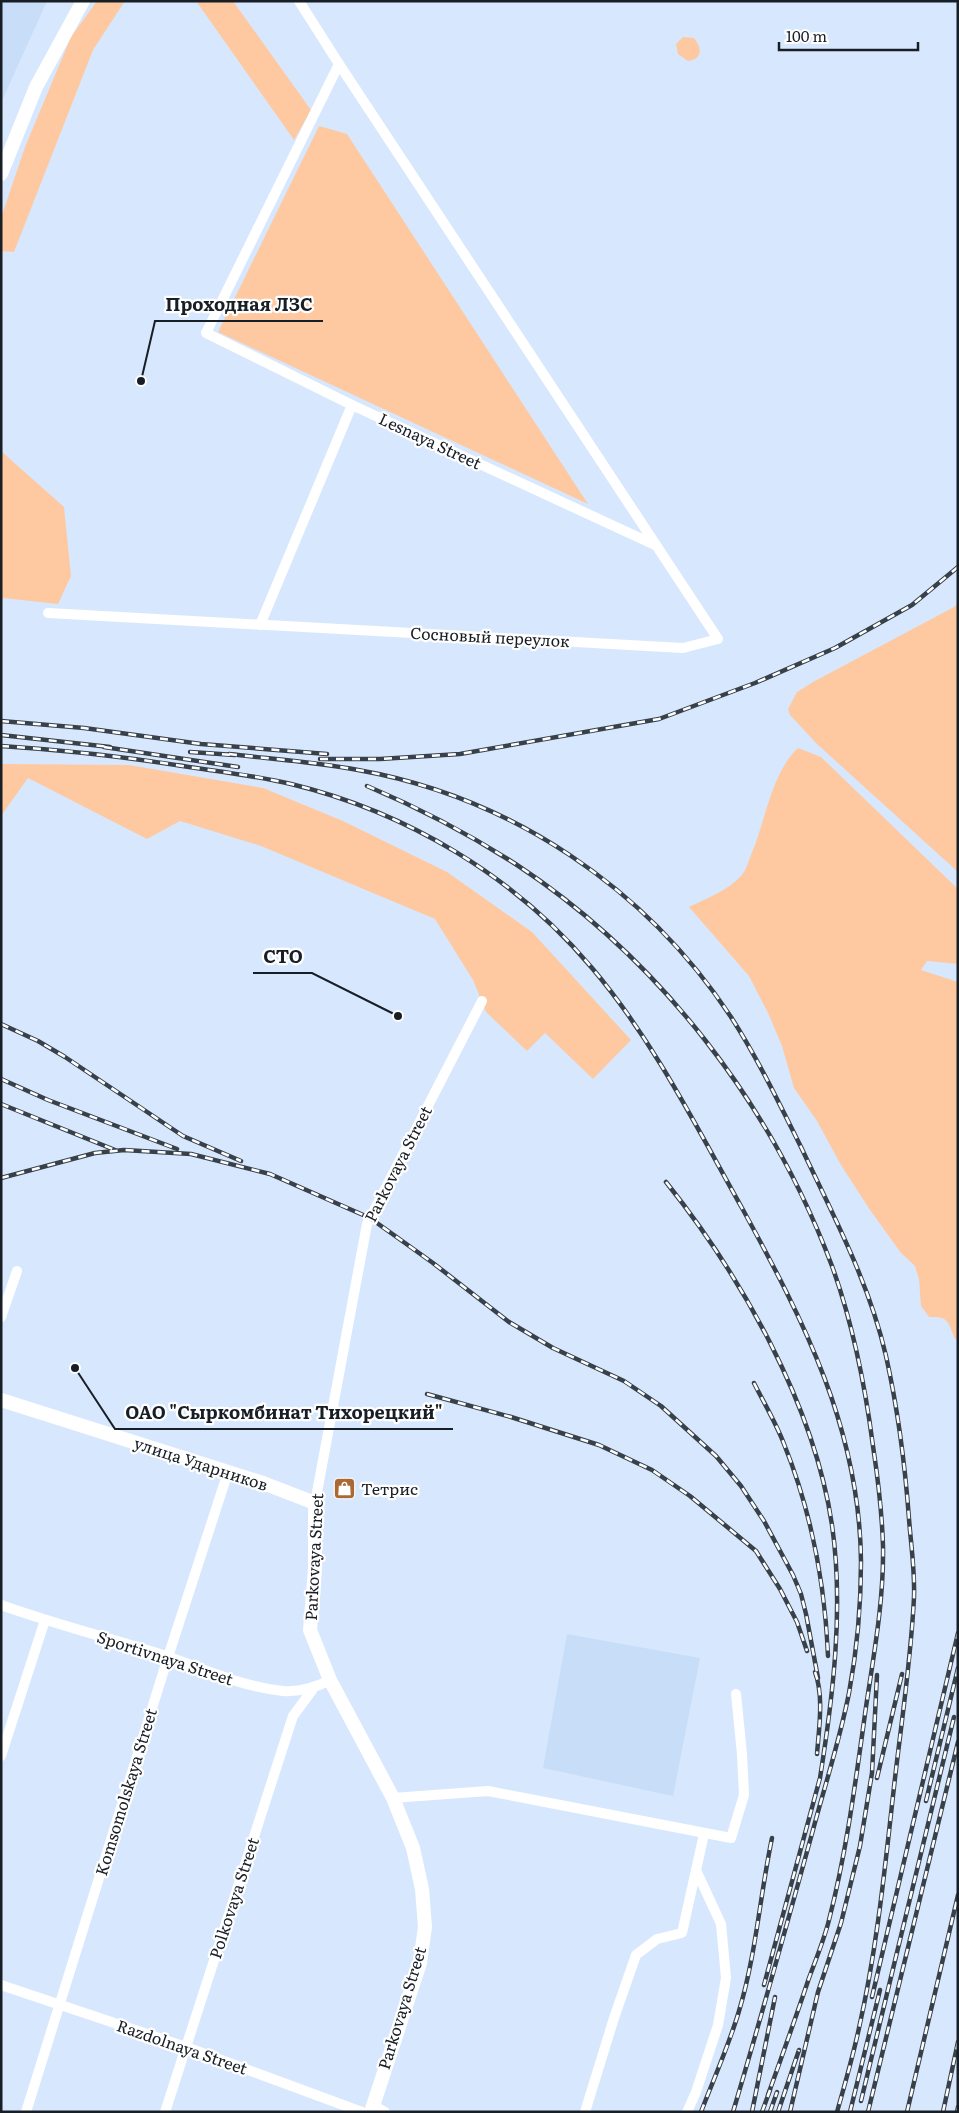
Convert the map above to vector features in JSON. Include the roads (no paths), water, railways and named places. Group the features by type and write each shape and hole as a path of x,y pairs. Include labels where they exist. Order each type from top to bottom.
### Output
{"main road":[{"path":"1,174 36,87 83,1"},
{"name":"улица Ударников","path":"1,1400 228,1472 315,1503"},
{"name":"Parkovaya Street","path":"315,1503 315,1569 310,1630 330,1680 393,1798 413,1848 422,1889 425,1927 420,1963 373,2110"}],"street":[{"path":"299,1 656,545"},
{"name":"Lesnaya Street","path":"339,64 206,334 352,405 656,545"},
{"path":"260,625 352,405"},
{"name":"Сосновый переулок","path":"48,613 683,648 718,639 656,545"},
{"name":"Parkovaya Street","path":"315,1503 367,1224 482,1001"},
{"path":"1,1317 17,1272"},
{"name":"Komsomolskaya Street","path":"26,2112 168,1657 228,1472"},
{"name":"Sportivnaya Street","path":"1,1605 168,1657 252,1686 285,1691 313,1689 330,1680"},
{"path":"1,1756 45,1620"},
{"name":"Polkovaya Street","path":"165,2112 293,1716 313,1689"},
{"path":"393,1798 488,1791 731,1838 744,1795 736,1694"},
{"path":"585,2112 636,1955 657,1939 682,1933 704,1834"},
{"path":"687,2112 696,2092 718,2025 726,1978 721,1924 696,1870"},
{"name":"Razdolnaya Street","path":"1,1985 373,2110"}],"railway":[{"path":"320,759 380,759 460,754 659,719 755,683 835,648 912,605 958,567"},
{"path":"1,721 84,728 201,744 327,754"},
{"path":"1,735 110,747"},
{"path":"1,746 142,760 253,776 291,784 334,796 376,812 456,852 494,877 562,935 592,968 635,1024 673,1084 765,1250 807,1335 839,1422 851,1467 858,1514 861,1562 860,1595 854,1661 841,1727 733,2112"},
{"path":"104,747 238,767"},
{"path":"190,752 235,755"},
{"path":"229,754 358,770 414,783 469,802 521,826 570,855 616,889 658,928 697,970 731,1017 750,1049 801,1147 849,1249 879,1329 890,1376 903,1457 914,1587 908,1669 876,1938 852,2060 837,2112"},
{"path":"367,786 443,822 517,865 569,903 618,945 664,991 706,1041 744,1094 778,1149 807,1207 832,1266 846,1310 862,1378 877,1471 883,1546 880,1606 850,1814 835,1894 822,1942 768,2095"},
{"path":"1,1024 38,1041 65,1057 183,1136 241,1161"},
{"path":"1,1079 48,1100 177,1149"},
{"path":"1,1104 115,1150"},
{"path":"1,1178 95,1153 124,1150 191,1154 270,1174 370,1218 433,1263 509,1322 553,1348 624,1381 661,1406 716,1456 741,1486 764,1521 793,1575 801,1594 806,1614 818,1678"},
{"path":"666,1182 721,1258 747,1300 770,1343 791,1388 809,1434 823,1479 832,1525 837,1588 837,1620 833,1684 825,1747 820,1778 764,1985"},
{"path":"754,1383 781,1436 802,1495 820,1575 828,1656"},
{"path":"427,1394 511,1417 599,1445 652,1470 690,1496 756,1551 780,1589 797,1622 807,1651"},
{"path":"872,1997 958,1633"},
{"path":"926,1801 958,1668"},
{"path":"815,1672 820,1702 817,1754"},
{"path":"877,1778 902,1674"},
{"path":"790,2112 818,1992 841,1923 860,1846 872,1773 877,1675"},
{"path":"861,2101 954,1717"},
{"path":"868,2112 958,1742"},
{"path":"701,2112 731,2036 745,1990 772,1838"},
{"path":"907,2112 958,1895"},
{"path":"850,2112 880,1990"},
{"path":"752,2112 775,1997"},
{"path":"943,2112 958,2042"},
{"path":"778,2112 799,2050"},
{"path":"762,2112 770,2090"},
{"path":"770,2112 777,2092"},
{"path":"957,2112 958,2107"}],"place":[{"name":"Проходная ЛЗС","path":"141,381"},
{"name":"СТО","path":"398,1016"},
{"name":"ОАО \"Сыркомбинат Тихорецкий\"","path":"75,1368"},
{"name":"Тетрис","path":"345,1489"}]}
